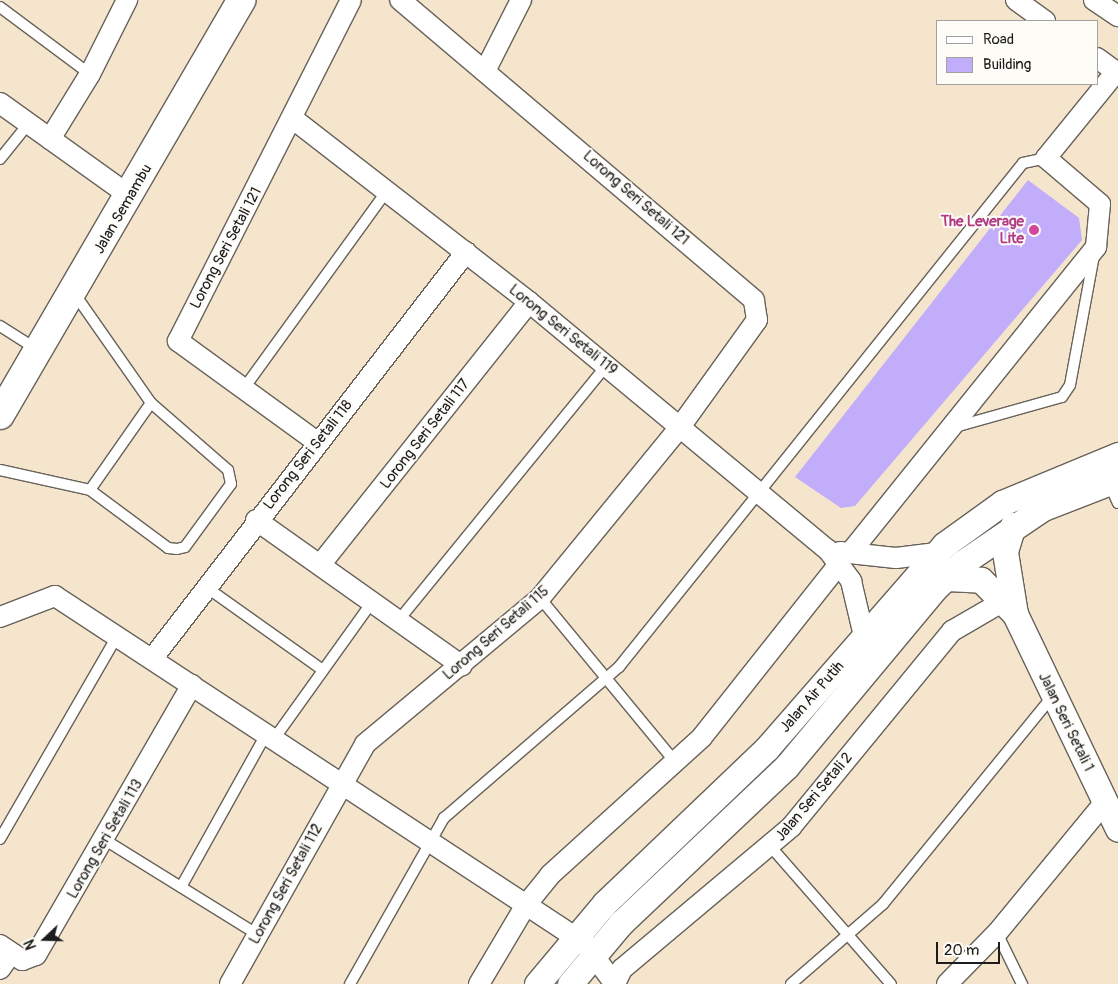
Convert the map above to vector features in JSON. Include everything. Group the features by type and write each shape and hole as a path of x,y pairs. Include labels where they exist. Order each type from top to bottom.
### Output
{"main road":[{"name":"Jalan Semambu","path":"2,408 74,293 242,0"}],"street":[{"path":"50,139 90,74 127,0"},
{"name":"Lorong Seri Setali 121","path":"318,442 242,391 178,341 351,0"},
{"name":"Lorong Seri Setali 121","path":"400,0 754,300 757,320 680,427"},
{"path":"485,71 521,0"},
{"path":"1016,0 1045,20"},
{"path":"1094,0 1118,16"},
{"path":"480,984 526,905 550,875 676,764 839,556 952,428 1096,248 1100,204 1046,158 1117,72 1098,59"},
{"path":"0,103 130,196"},
{"name":"Lorong Seri Setali 119","path":"292,118 529,302 839,556 857,596 864,636"},
{"name":"Lorong Seri Setali 118","path":"152,659 256,520 466,252"},
{"name":"Lorong Seri Setali 117","path":"320,565 529,302"},
{"name":"Lorong Seri Setali 115","path":"342,783 381,728 462,666 540,598 680,427"},
{"name":"Jalan Air Putih","path":"537,984 573,936 767,748 936,553 1002,503 1118,455"},
{"name":"Jalan Air Putih","path":"570,984 595,952 786,767 947,578 1013,525 1115,488"},
{"path":"256,520 462,666"},
{"name":"Jalan Seri Setali 1","path":"1008,608 1005,552 1013,525"},
{"path":"839,556 896,558 936,553"},
{"name":"Jalan Seri Setali 1","path":"947,578 981,580 1008,608 1118,829"},
{"path":"0,617 55,596 573,936 595,952 615,984"},
{"name":"Jalan Seri Setali 2","path":"615,984 622,969 771,847 952,631 1008,608"},
{"name":"Lorong Seri Setali 113","path":"3,958 22,960 36,955 105,840 192,685"},
{"name":"Lorong Seri Setali 112","path":"230,984 342,783"},
{"path":"947,984 997,933 1105,802"}],"lane":[{"path":"0,7 90,74"},
{"path":"0,159 29,123"},
{"path":"350,984 428,840 460,801 608,678 761,494 1023,163 1046,158"},
{"path":"242,391 387,192"},
{"path":"952,428 1062,397 1070,385 1096,248"},
{"path":"0,470 90,490 168,548 177,549 185,547 231,484 228,470 151,402 74,293"},
{"path":"0,326 38,351"},
{"path":"398,621 607,365"},
{"path":"90,490 151,402"},
{"path":"206,587 323,670"},
{"path":"540,598 608,678 676,764"},
{"path":"181,888 270,736 323,670 372,602"},
{"path":"0,839 117,636"},
{"path":"791,984 850,936 883,904 1053,696"},
{"path":"105,840 258,935"},
{"path":"771,847 891,984"},
{"path":"997,933 1022,984"}],"building":[{"path":"1028,180 1079,218 1082,240 855,506 841,508 795,477"}],"place":[{"name":"The Leverage Lite","path":"1034,230"}]}
